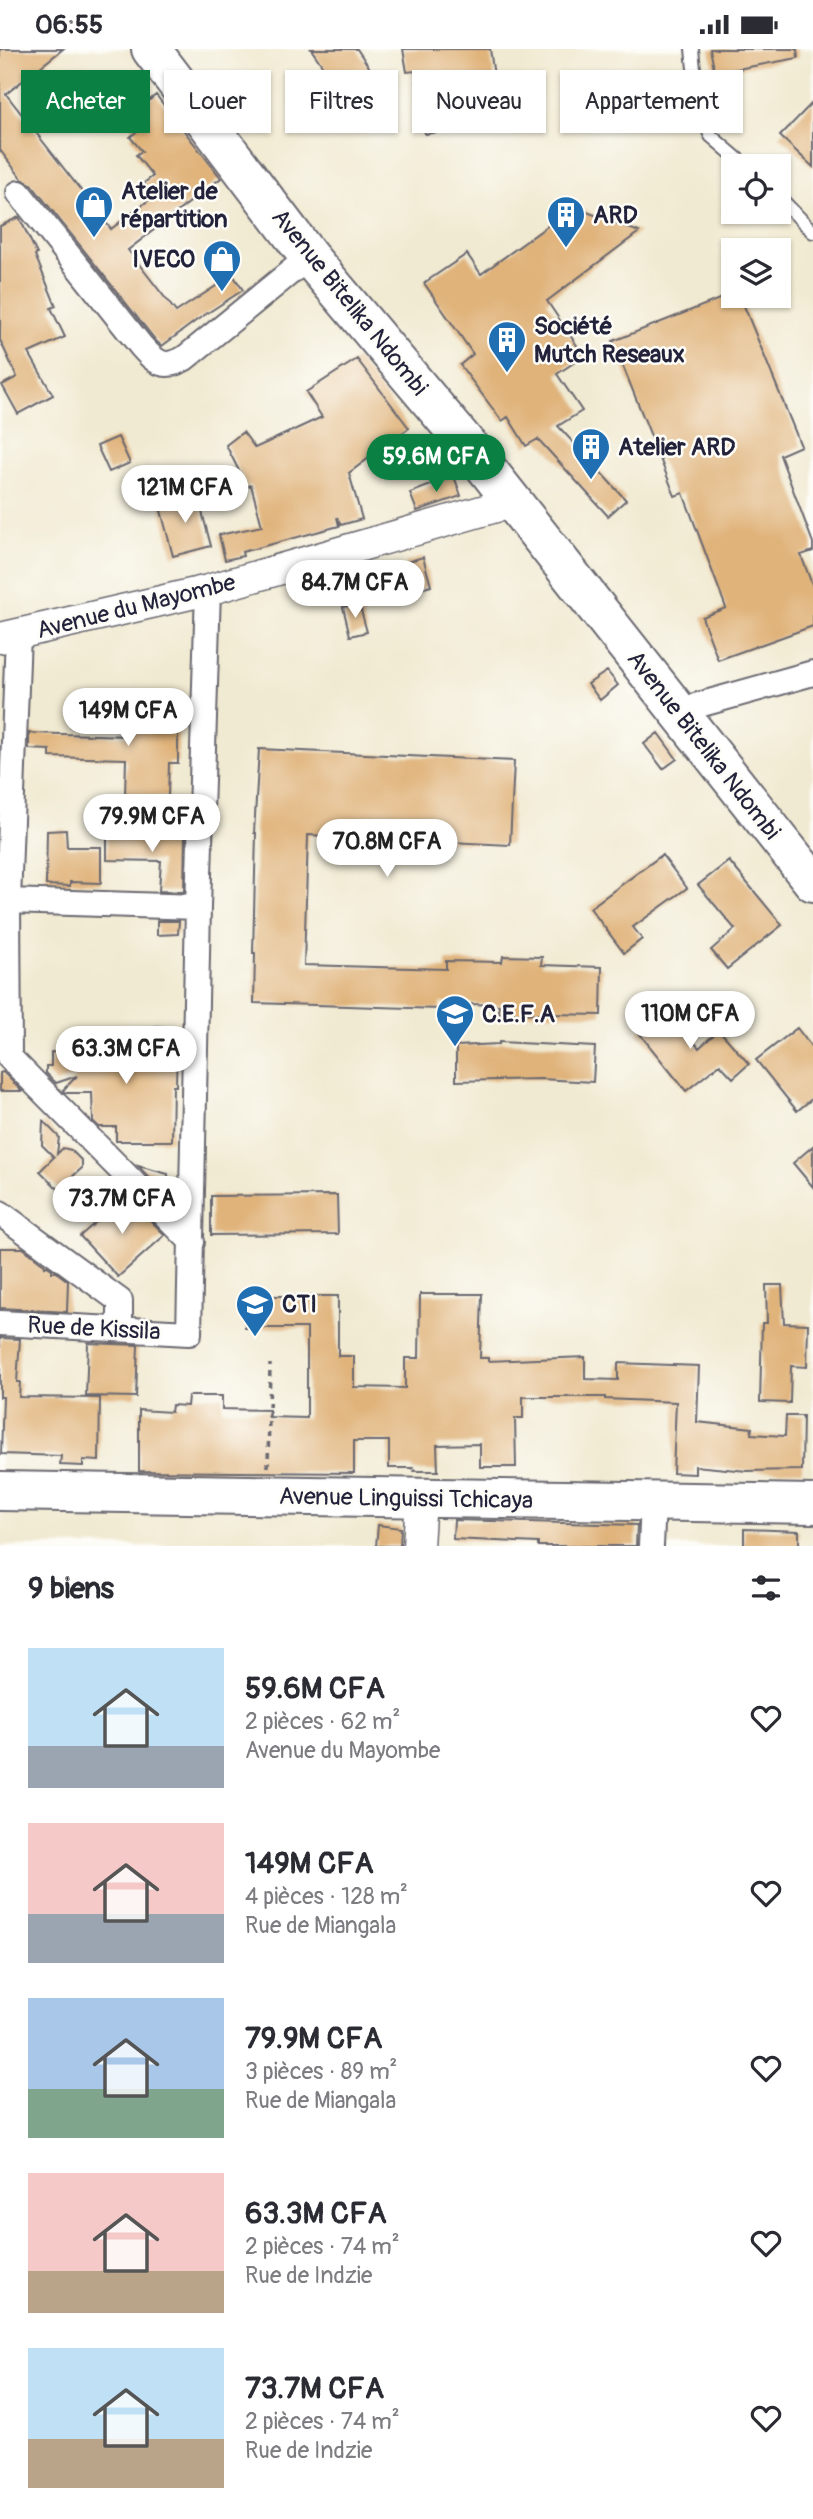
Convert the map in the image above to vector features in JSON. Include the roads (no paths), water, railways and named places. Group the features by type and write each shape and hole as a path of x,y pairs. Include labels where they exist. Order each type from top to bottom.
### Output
{"main road":[{"name":"Avenue Bitelika Ndombi","path":"151,49 309,257 513,502 813,882"},
{"name":"Avenue Linguissi Tchicaya","path":"0,1491 813,1504"}],"street":[{"path":"19,193 141,346 159,363 166,365 185,358 309,257"},
{"name":"Avenue du Mayombe","path":"9,636 208,590 513,502"},
{"path":"192,1242 198,907 208,590"},
{"path":"9,636 9,1057 192,1242"},
{"path":"677,711 813,673"},
{"path":"8,901 198,907"},
{"path":"0,1213 120,1301 120,1329"},
{"name":"Rue de Kissila","path":"0,1323 189,1333 192,1242"},
{"path":"418,1546 421,1499"},
{"path":"650,1546 653,1502"}],"lane":[{"path":"692,49 698,108 711,136 732,154"},
{"path":"791,209 813,232"}],"place":[{"name":"Atelier de répartition","path":"94,239"},
{"name":"ARD","path":"566,249"},
{"name":"IVECO","path":"222,293"},
{"name":"Société Mutch Reseaux","path":"507,374"},
{"name":"Atelier ARD","path":"591,481"},
{"name":"C.E.F.A","path":"455,1048"},
{"name":"CTI","path":"255,1338"}]}
